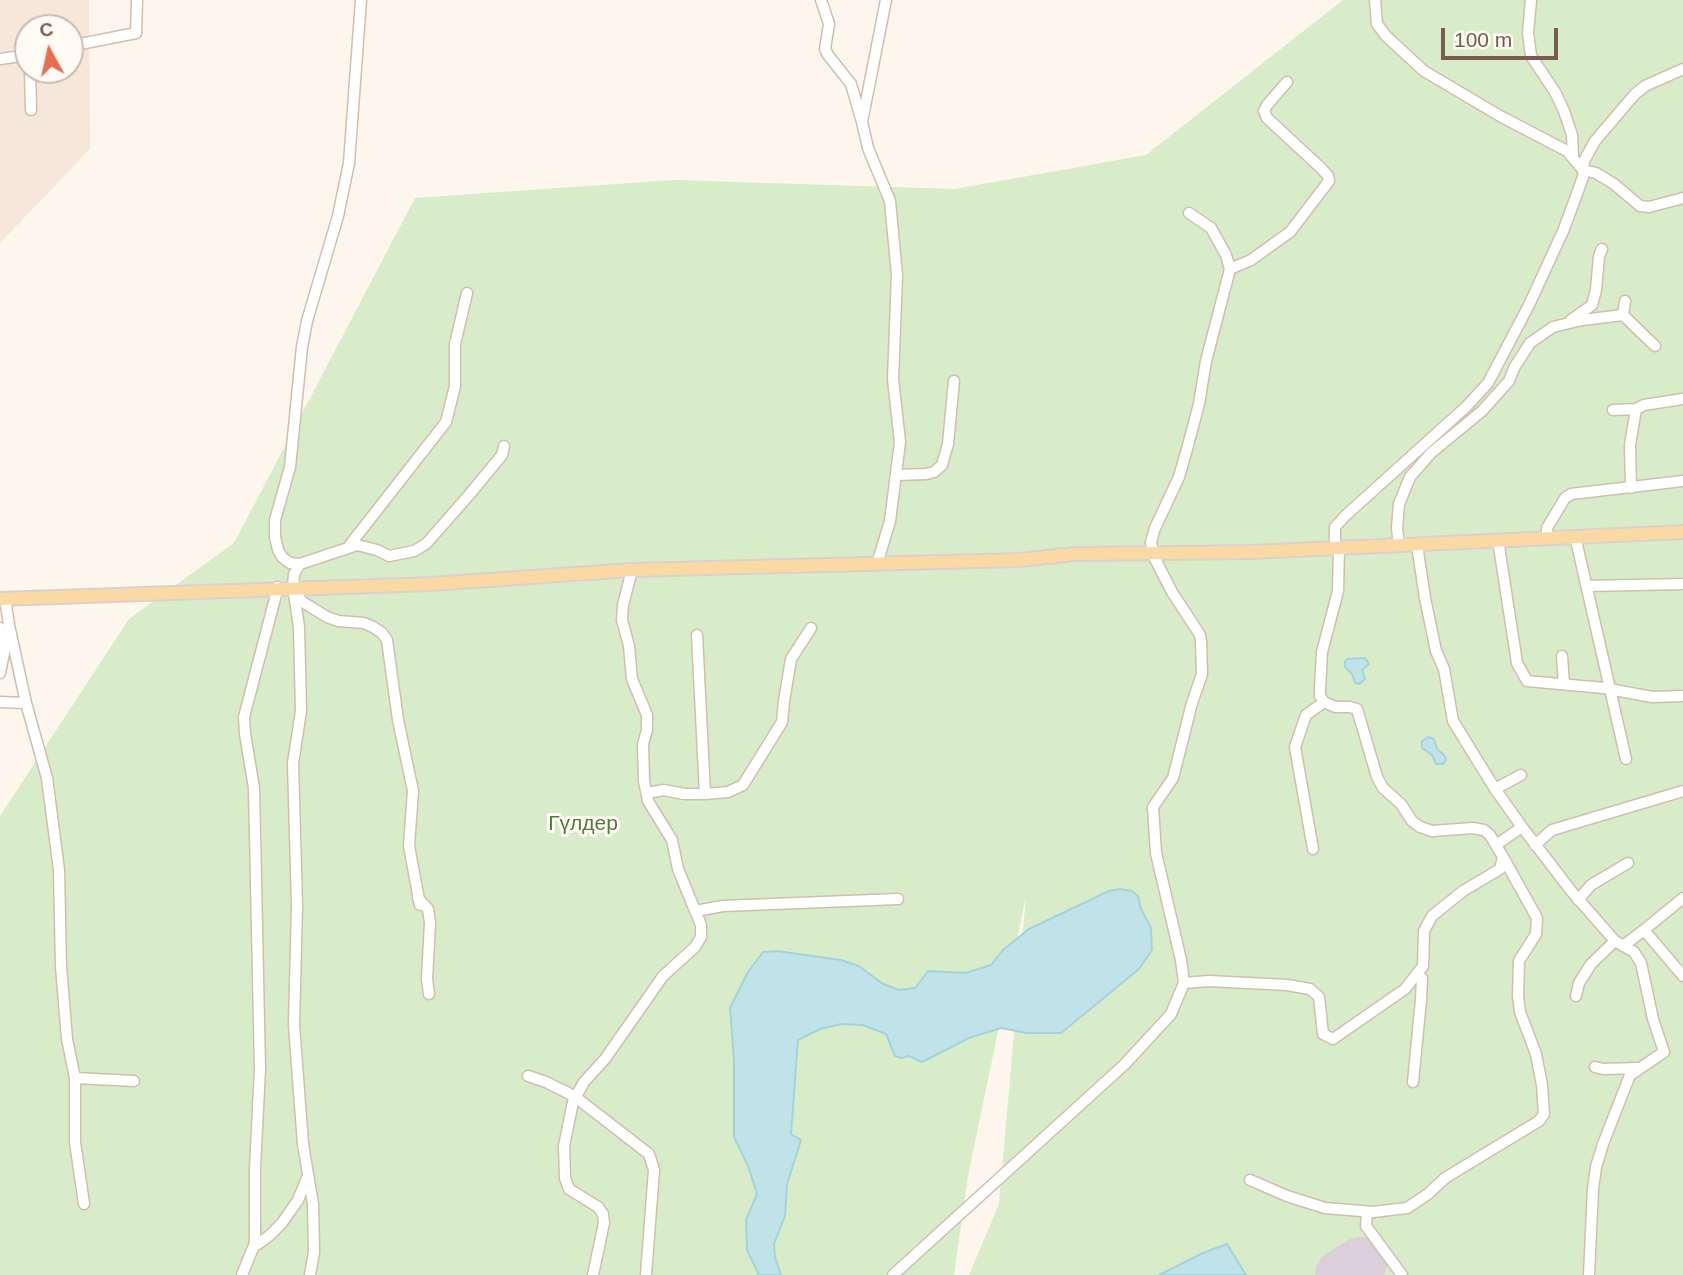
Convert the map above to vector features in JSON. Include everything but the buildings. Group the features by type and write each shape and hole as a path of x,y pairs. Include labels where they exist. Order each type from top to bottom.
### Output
{"main road":[{"path":"3,598 431,584 632,570 1019,560 1074,554 1153,555 1683,532"}],"street":[{"path":"84,43 136,33 137,0"},
{"path":"361,0 349,163 338,216 307,321 290,467 275,520 275,537 282,557 290,563 300,565 349,546 365,546 389,556 414,551 426,544 502,455 504,446"},
{"path":"821,0 828,24 825,49 851,84 868,148 890,201 893,220 897,275 892,379 900,442 890,521 877,564"},
{"path":"862,122 886,0"},
{"path":"1375,0 1377,24 1423,71 1512,123 1567,151 1583,170 1596,173 1614,184 1640,206 1649,207 1683,198"},
{"path":"1531,0 1528,33 1531,55 1564,111 1572,135 1573,157"},
{"path":"1250,1181 1325,1208 1367,1212 1407,1208 1428,1195 1445,1178 1539,1121 1544,1114 1536,1054 1520,1012 1518,996 1519,961 1536,934 1538,925 1533,908 1490,835 1484,830 1473,828 1432,831 1412,821 1401,804 1382,788 1357,709 1335,707 1324,702 1320,696 1322,652 1338,591 1335,527 1467,406 1488,383 1529,305 1564,229 1584,161 1595,141 1625,103 1645,86 1683,69"},
{"path":"1230,270 1251,260 1290,232 1329,181 1322,169 1267,118 1264,111 1287,82"},
{"path":"30,84 31,110"},
{"path":"892,1275 1125,1064 1171,1014 1184,983 1156,853 1153,807 1173,778 1202,674 1201,641 1153,555 1153,535 1179,477 1230,270 1226,255 1211,228 1189,213"},
{"path":"1568,323 1592,305 1602,249"},
{"path":"349,546 446,422 454,386 455,344 467,293"},
{"path":"1623,315 1625,302"},
{"path":"1399,546 1399,504 1410,477 1431,453 1482,411 1509,381 1530,343 1553,327 1623,315"},
{"path":"1623,315 1655,346"},
{"path":"897,475 926,474 934,472 942,465 948,444 954,381"},
{"path":"1613,410 1636,410 1644,405 1683,399"},
{"path":"1631,488 1630,445 1636,410"},
{"path":"1547,539 1546,528 1565,498 1578,492 1683,481"},
{"path":"1575,536 1626,759"},
{"path":"1498,540 1517,663 1528,681 1652,697 1683,696"},
{"path":"1417,545 1436,651 1444,669 1450,712 1459,732 1495,789 1578,900 1619,944 1634,952 1641,963 1653,1019 1664,1052 1630,1075 1596,1167 1589,1275"},
{"path":"300,565 294,574 293,587 299,627 301,711 293,763 297,905 294,1025 298,1102 313,1205 314,1252 310,1275"},
{"path":"593,1275 604,1223 603,1214 598,1207 569,1189 565,1178 564,1146 574,1096 605,1059 663,976 695,947 701,937 701,925 678,869 672,840 648,801 642,761 647,715 632,678 629,646 622,620 632,570"},
{"path":"1587,586 1683,584"},
{"path":"242,1275 255,1244 254,1168 260,1069 254,788 246,746 244,716 278,587"},
{"path":"293,587 301,601 321,613 338,621 373,627 387,640 398,720 413,791 409,846 419,901 428,909 430,923 427,979 429,994"},
{"path":"3,598 26,704 47,778 59,870 61,967 67,1039 75,1079 75,1142 84,1204"},
{"path":"0,628 5,648 0,673"},
{"path":"647,793 664,790 705,794 728,792 743,785 782,722 791,659 811,628"},
{"path":"697,635 705,794"},
{"path":"1562,656 1564,684"},
{"path":"0,702 26,704"},
{"path":"1313,849 1295,747 1306,715 1324,702"},
{"path":"1495,789 1521,775"},
{"path":"1535,845 1552,830 1683,791"},
{"path":"1496,845 1522,827"},
{"path":"1184,983 1209,981 1287,985 1310,989 1319,997 1323,1034 1328,1039 1333,1039 1405,989 1418,976 1425,956 1424,931 1432,916 1463,891 1500,869 1503,857"},
{"path":"1578,900 1591,885 1628,863"},
{"path":"1576,996 1579,983 1591,964 1644,930 1683,898"},
{"path":"695,911 723,906 898,899"},
{"path":"1644,930 1683,976"},
{"path":"1413,1082 1421,1000 1422,978 1418,976"},
{"path":"1595,1067 1639,1068"},
{"path":"528,1076 574,1096 649,1154 653,1161 646,1275"},
{"path":"75,1079 134,1081"},
{"path":"255,1244 269,1236 282,1223 302,1192 307,1177"},
{"path":"1367,1212 1366,1226 1402,1275"}],"shaded area":[{"path":"0,0 89,0 90,149 0,243"}],"green space":[{"name":"Гүлдер","path":"1343,0 1683,0 1683,1275 969,1275 999,1204 1026,896 968,1176 954,1275 0,1275 0,816 129,619 234,543 415,198 674,180 955,189 1146,155"}],"water":[{"path":"1365,658 1369,664 1362,670 1365,679 1359,684 1355,683 1352,674 1345,667 1345,662 1347,659"},
{"path":"1428,737 1434,739 1437,749 1444,755 1446,760 1443,764 1436,764 1432,755 1422,748 1422,741"},
{"path":"1109,891 1132,891 1138,896 1141,909 1151,928 1152,950 1139,969 1061,1033 1027,1033 1001,1028 969,1038 922,1062 909,1056 895,1056 886,1034 863,1025 841,1024 820,1029 798,1040 791,1134 801,1140 787,1184 785,1216 774,1244 781,1275 759,1275 747,1250 746,1220 757,1194 748,1166 734,1137 734,1061 730,1008 748,972 763,952 777,951 841,960 859,966 883,984 899,990 915,988 928,971 965,973 991,965 1003,950 1029,929"},
{"path":"1227,1244 1246,1275 1159,1275 1203,1253"}],"runway":[{"path":"1341,1275 1361,1263"}]}
